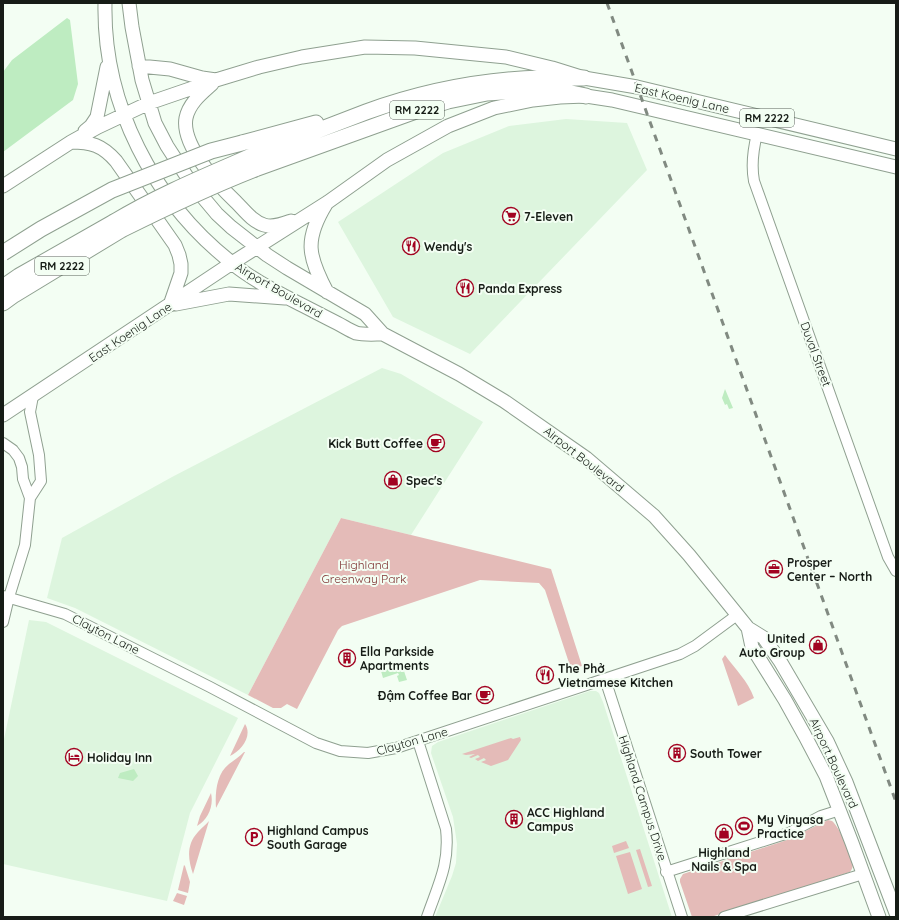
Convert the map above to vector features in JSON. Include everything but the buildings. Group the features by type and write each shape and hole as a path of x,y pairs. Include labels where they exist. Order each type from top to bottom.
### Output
{"highway":[{"name":"RM 2222","path":"252,163 366,112 385,105 437,91 492,82 540,78 584,78"},
{"name":"RM 2222","path":"3,303 118,226 139,207 179,187 448,101 487,93 552,89 586,96"},
{"path":"3,253 40,229 112,190 204,154 299,126 366,112"},
{"name":"RM 2222","path":"3,287 19,276 118,226"}],"main road":[{"name":"Airport Boulevard","path":"105,3 108,59 117,95 141,154 154,178 169,200 196,230 232,264 249,276 357,333 383,334"},
{"name":"Airport Boulevard","path":"129,3 139,66 149,103 159,130 171,153 191,184 217,214 256,248 365,314 383,334 459,374 504,401 586,458 654,516 703,572 748,628 764,638 798,690 830,748 846,782 896,913"},
{"name":"East Koenig Lane","path":"149,103 259,67 302,57 365,47 415,48 506,57 545,66 584,78 637,87 896,149"},
{"path":"3,186 71,142 91,126 97,118 108,59"},
{"path":"139,66 170,69 202,78 216,80"},
{"path":"216,80 190,106 186,118 186,128 190,141 217,183 253,219 266,226 280,225 294,220 328,202"},
{"name":"East Koenig Lane","path":"3,415 328,202 387,160 448,126 494,108 560,97 586,96 612,100 896,168"},
{"path":"71,142 149,103"},
{"path":"71,142 92,144 108,153 116,161 175,245 181,264 180,273 170,305 229,294 289,298"},
{"path":"327,292 316,271 310,250 314,228 328,202"},
{"name":"Airport Boulevard","path":"748,628 752,647 785,700 826,776 879,917"},
{"path":"840,810 845,809 852,816 855,822 864,827"}],"street":[{"name":"Duval Street","path":"756,134 752,159 754,181 888,557 896,571"},
{"path":"30,498 41,481 39,455 30,412 33,396"},
{"path":"3,443 13,450 19,458 22,467 23,479 30,498 25,546 6,597 3,622"},
{"name":"Clayton Lane","path":"6,597 66,614 316,743 340,751 368,753 396,748 680,654 695,646 737,615"},
{"name":"Highland Campus Drive","path":"605,679 666,872 682,917"},
{"path":"418,741 446,829 448,844 444,870 427,917"},
{"path":"666,872 784,834 821,816 840,810"},
{"path":"724,917 863,874"}],"shaded area":[{"path":"67,18 70,20 78,84 73,100 3,152 3,72 12,60"},
{"path":"566,119 627,123 647,170 470,354 393,317 338,222 443,153 509,126"},
{"path":"382,368 401,374 483,422 411,535 341,518 248,695 75,608 47,598 62,538 172,477"},
{"path":"725,389 733,408 729,409 727,404 725,405 722,398"},
{"path":"29,620 46,622 238,718 190,813 167,901 3,864 3,744"},
{"path":"402,665 407,680 399,682 397,676 399,675 398,673 383,678 381,671"},
{"path":"590,691 596,691 599,693 603,702 672,917 435,917 456,863 457,844 453,817 431,753 432,746 438,742"},
{"path":"134,769 138,776 133,781 118,778 120,773"}],"green space":[{"name":"Highland Greenway Park","path":"341,518 551,569 582,666 571,669 545,590 539,583 480,580 342,626 338,630 297,709 287,704 281,708 273,708 248,695"},
{"path":"725,655 745,681 754,698 738,706 722,659"},
{"path":"245,724 248,733 245,743 238,751 230,756"},
{"path":"520,737 521,740 508,760 491,766 481,762 486,760 484,758 478,761 475,759 480,757 478,755 471,758 469,757 475,754 462,754 511,738 513,739"},
{"path":"244,752 216,808 217,784 221,773 229,764"},
{"path":"211,793 211,808 204,820 197,826 200,816"},
{"path":"828,820 835,824 848,848 853,863 850,872 711,917 692,917 680,882 683,874 787,840"},
{"path":"209,821 193,874 189,858 191,842"},
{"path":"626,841 629,848 614,853 612,846"},
{"path":"640,849 652,886 648,887 636,850"},
{"path":"630,852 642,889 628,894 616,856"},
{"path":"184,865 190,882 188,893 178,890"},
{"path":"177,893 187,896 184,905 173,901"}],"railway":[{"path":"607,3 896,802"}],"place":[{"name":"7-Eleven","path":"511,216"},
{"name":"Wendy's","path":"411,246"},
{"name":"Panda Express","path":"465,288"},
{"name":"Kick Butt Coffee","path":"436,443"},
{"name":"Spec's","path":"393,480"},
{"name":"Prosper Center – North","path":"774,569"},
{"name":"United Auto Group","path":"818,645"},
{"name":"Ella Parkside Apartments","path":"347,658"},
{"name":"The Phở Vietnamese Kitchen","path":"545,675"},
{"name":"Đậm Coffee Bar","path":"485,695"},
{"name":"South Tower","path":"677,753"},
{"name":"Holiday Inn","path":"74,757"},
{"name":"ACC Highland Campus","path":"514,819"},
{"name":"My Vinyasa Practice","path":"744,826"},
{"name":"Highland Nails & Spa","path":"724,833"},
{"name":"Highland Campus South Garage","path":"254,837"}]}
